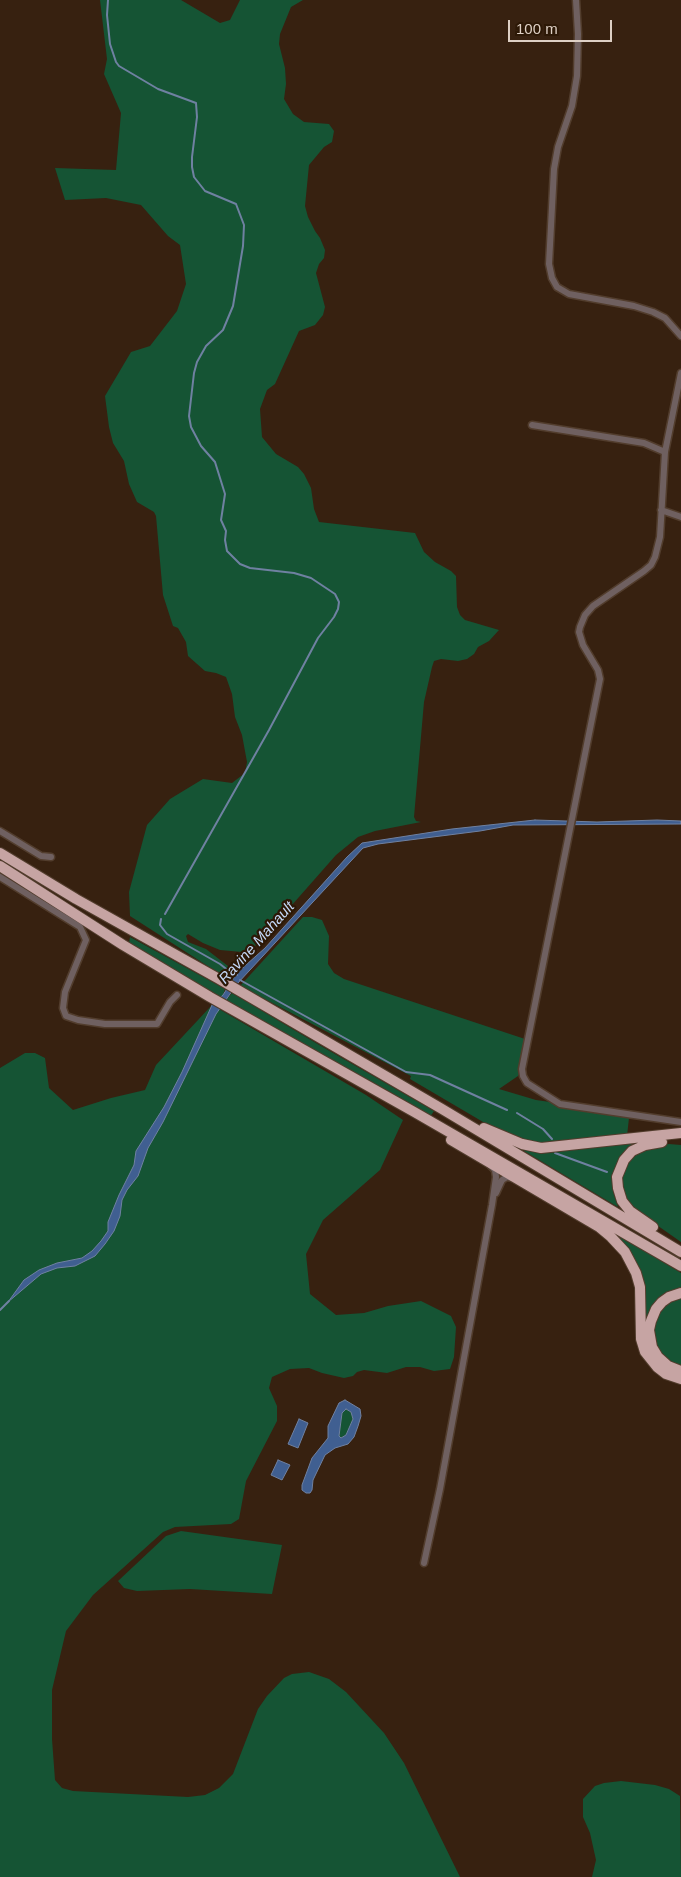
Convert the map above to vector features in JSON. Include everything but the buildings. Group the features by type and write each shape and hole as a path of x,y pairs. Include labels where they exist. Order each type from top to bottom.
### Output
{"highway":[{"path":"0,853 76,899 219,979 442,1109 681,1251"},
{"path":"0,866 123,945 636,1238 681,1266"},
{"path":"349,1075 478,1157 599,1227 625,1252 636,1273 640,1287 642,1339 645,1352 657,1367 666,1374 681,1379"},
{"path":"442,1109 510,1140 536,1148 681,1133"},
{"path":"681,1139 646,1145 632,1152 619,1168 617,1183 620,1195 630,1211 681,1251"},
{"path":"681,1292 669,1297 656,1309 649,1330 652,1347 658,1356 668,1366 681,1371"}],"street":[{"path":"576,0 578,34 577,76 572,106 558,147 554,169 549,264 552,278 558,287 569,294 634,306 653,312 665,318 681,336"},
{"path":"681,374 665,452 659,545 655,557 651,565 593,606 585,615 580,627 579,632 583,645 598,670 600,679 522,1065 523,1076 527,1083 560,1104 681,1122"},
{"path":"532,425 644,443 665,452"},
{"path":"661,510 681,517"},
{"path":"0,831 41,856 51,857"},
{"path":"0,878 80,927 86,940 65,992 63,1008 66,1016 104,1024 157,1024 170,1002 177,995"},
{"path":"424,1563 440,1489 492,1206 495,1173 493,1168 478,1157"},
{"path":"492,1206 502,1180 515,1178"}],"green space":[{"path":"100,0 181,0 220,23 230,20 240,0 303,0 291,7 280,34 279,44 285,68 286,84 284,99 293,114 304,122 329,124 334,131 332,142 324,147 309,165 305,206 308,217 325,250 324,258 319,264 316,273 325,307 323,315 315,325 299,331 275,384 267,390 260,409 262,437 276,454 298,467 304,474 311,488 314,509 319,522 415,533 424,552 456,576 457,607 460,615 465,620 499,630 489,641 478,647 474,654 467,659 458,661 441,659 434,661 424,702 414,817 416,821 421,822 375,831 358,837 336,855 252,949 242,952 220,950 188,934 186,936 188,942 206,949 237,973 231,981 130,916 129,892 147,825 170,799 203,779 232,783 245,773 247,762 242,735 235,717 232,694 226,677 205,671 188,656 186,642 178,628 173,626 163,595 156,516 154,512 137,502 129,484 124,461 113,443 109,427 105,396 131,352 150,346 177,311 186,284 180,245 168,236 141,205 106,198 65,200 55,168 116,170 121,113 104,74 107,59"},
{"path":"303,917 322,920 329,936 328,964 334,973 344,979 528,1040 522,1069 518,1076 499,1089 536,1100 629,1118 627,1136 561,1143 529,1143 495,1129 410,1079 411,1076 240,986"},
{"path":"130,937 225,989 223,995 220,998 129,943"},
{"path":"232,993 434,1111 430,1117 392,1093 225,1001"},
{"path":"212,1005 366,1095 403,1120 380,1170 323,1220 306,1254 310,1294 336,1315 364,1313 388,1306 421,1301 451,1316 456,1327 454,1357 450,1369 434,1371 420,1367 406,1367 387,1373 364,1370 344,1378 309,1368 290,1369 272,1377 269,1388 277,1406 277,1421 246,1481 239,1519 231,1524 175,1527 163,1532 93,1595 66,1631 52,1690 52,1739 55,1780 62,1788 73,1791 188,1797 205,1795 219,1788 233,1774 258,1709 267,1696 284,1678 292,1674 309,1672 329,1679 346,1692 384,1733 404,1763 460,1877 0,1877 0,1068 25,1053 35,1053 45,1058 49,1088 73,1110 145,1090 156,1065"},
{"path":"635,1143 619,1158 614,1171 612,1185 618,1207 524,1151 525,1149"},
{"path":"669,1144 681,1145 681,1242 625,1201 620,1174 631,1155"},
{"path":"603,1226 681,1273 681,1288 663,1295 655,1303 646,1321 644,1335 642,1286"},
{"path":"681,1296 681,1370 673,1367 654,1347 652,1322 665,1303"},
{"path":"346,1409 351,1412 353,1419 346,1435 341,1438 339,1436 342,1413"},
{"path":"181,1531 282,1545 272,1594 190,1589 137,1591 124,1588 118,1581 166,1536"},
{"path":"621,1781 655,1785 669,1789 680,1796 681,1877 592,1877 596,1860 590,1833 583,1817 583,1799 595,1786"}],"water":[{"path":"535,820 597,822 657,820 681,821 681,824 513,825 378,844 363,848 237,984 216,1014 163,1122 148,1148 138,1176 122,1200 120,1216 114,1231 105,1244 95,1256 75,1266 57,1268 41,1274 8,1302 24,1280 39,1270 57,1263 82,1258 101,1241 108,1231 108,1222 134,1165 136,1151 164,1107 212,1005 223,995 237,973 265,948 347,857 362,843 452,829"},
{"path":"345,1400 360,1409 361,1416 354,1437 348,1444 335,1448 325,1455 313,1480 312,1490 310,1493 306,1493 302,1490 302,1485 312,1458 328,1438 328,1426 339,1403","holes":["346,1409 351,1412 353,1419 346,1435 341,1438 339,1436 342,1413"]},
{"path":"299,1419 308,1423 298,1448 288,1444"},
{"path":"278,1460 290,1465 282,1480 271,1475"}],"waterway":[{"path":"108,0 107,15 110,44 116,62 119,66 158,89 196,103 197,117 192,157 194,177 205,191 236,204 244,225 243,246 233,306 223,330 206,346 197,362 189,416 191,427 201,446 215,462 225,494 221,520 226,531 227,551 240,564 250,568 294,573 311,578 335,594 339,602 334,617 318,638 269,730 165,914"},
{"path":"161,919 160,925 167,934 237,975"},
{"path":"240,980 406,1072 430,1075 507,1110"},
{"path":"517,1113 543,1129 552,1139"},
{"path":"555,1153 607,1172"},
{"name":"Ravine Mahault","path":"0,1310 9,1301"}]}
